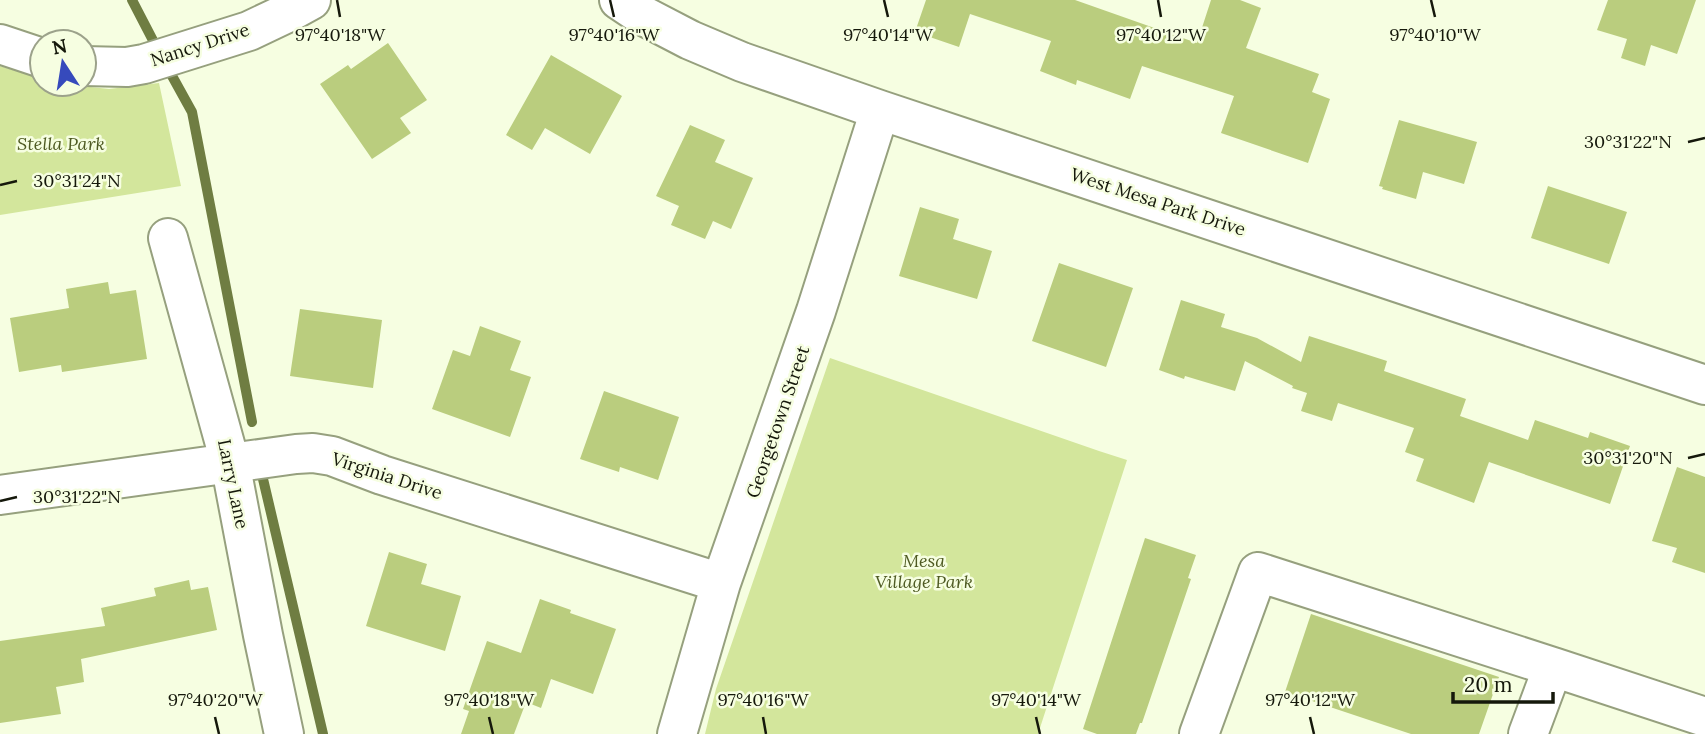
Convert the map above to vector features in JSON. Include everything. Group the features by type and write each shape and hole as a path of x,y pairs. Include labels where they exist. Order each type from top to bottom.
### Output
{"street":[{"name":"Nancy Drive","path":"98,66 127,67 144,64 249,31 310,0"},
{"name":"West Mesa Park Drive","path":"619,0 640,14 703,46 742,62 1705,385"},
{"path":"0,44 28,53"},
{"name":"Georgetown Street","path":"677,734 722,583 816,311 880,110"},
{"name":"Larry Lane","path":"168,238 230,462 284,734"},
{"name":"Virginia Drive","path":"0,495 230,462 313,453 332,456 382,475 722,583"},
{"path":"1199,734 1258,572 1705,717"},
{"path":"1528,734 1553,667"}],"green space":[{"name":"Stella Park","path":"0,66 28,75 28,98 98,98 98,88 159,83 181,186 0,215"},
{"name":"Mesa Village Park","path":"830,358 1127,460 1038,734 705,734 716,689"}],"building":[{"path":"926,0 1075,0 1197,43 1211,0 1240,0 1261,8 1246,48 1319,74 1312,92 1330,99 1308,163 1221,133 1234,96 1142,66 1130,99 1077,80 1076,85 1040,71 1051,41 970,14 959,47 915,32"},
{"path":"1608,0 1696,0 1677,54 1651,45 1645,66 1621,58 1627,39 1597,30"},
{"path":"388,43 427,100 400,118 411,133 372,159 320,84 348,65 351,69"},
{"path":"551,55 622,96 590,154 545,128 532,150 506,135"},
{"path":"1399,120 1477,142 1464,184 1423,172 1416,199 1382,189 1383,187 1379,186"},
{"path":"690,125 725,140 715,162 753,178 731,229 713,221 705,239 671,225 679,206 656,196"},
{"path":"1548,186 1627,212 1609,264 1531,238"},
{"path":"920,207 959,219 953,239 992,251 977,299 899,276"},
{"path":"1059,263 1133,288 1106,367 1032,341"},
{"path":"108,282 110,294 136,290 147,359 62,372 61,365 19,372 10,318 69,308 66,289"},
{"path":"1181,300 1225,314 1221,327 1257,338 1301,362 1309,336 1387,361 1384,371 1466,399 1460,416 1528,440 1535,420 1588,438 1590,432 1630,446 1610,504 1489,462 1474,503 1416,481 1424,459 1405,452 1414,428 1338,403 1332,421 1301,411 1307,393 1292,388 1293,386 1245,361 1235,391 1159,370"},
{"path":"300,309 382,320 373,388 290,376"},
{"path":"480,326 521,341 510,370 531,377 510,437 432,409 453,350 470,356"},
{"path":"604,391 679,417 658,480 620,467 619,472 580,459"},
{"path":"1677,467 1705,477 1705,573 1672,562 1677,548 1652,541"},
{"path":"1145,538 1196,555 1188,578 1191,579 1136,734 1097,734 1083,729"},
{"path":"389,552 427,564 421,584 461,596 445,651 366,626"},
{"path":"189,580 191,590 208,587 217,630 81,659 84,682 56,687 61,714 0,723 0,641 105,626 101,608 156,596 154,588"},
{"path":"540,599 616,629 593,694 551,679 541,708 526,702 514,734 461,734 469,711 463,709 487,641 521,653"},
{"path":"1311,614 1499,677 1479,734 1411,734 1285,692"}],"waterway":[{"path":"132,0 159,52"},
{"path":"166,65 192,112 252,422"},
{"path":"263,479 323,734"}]}
